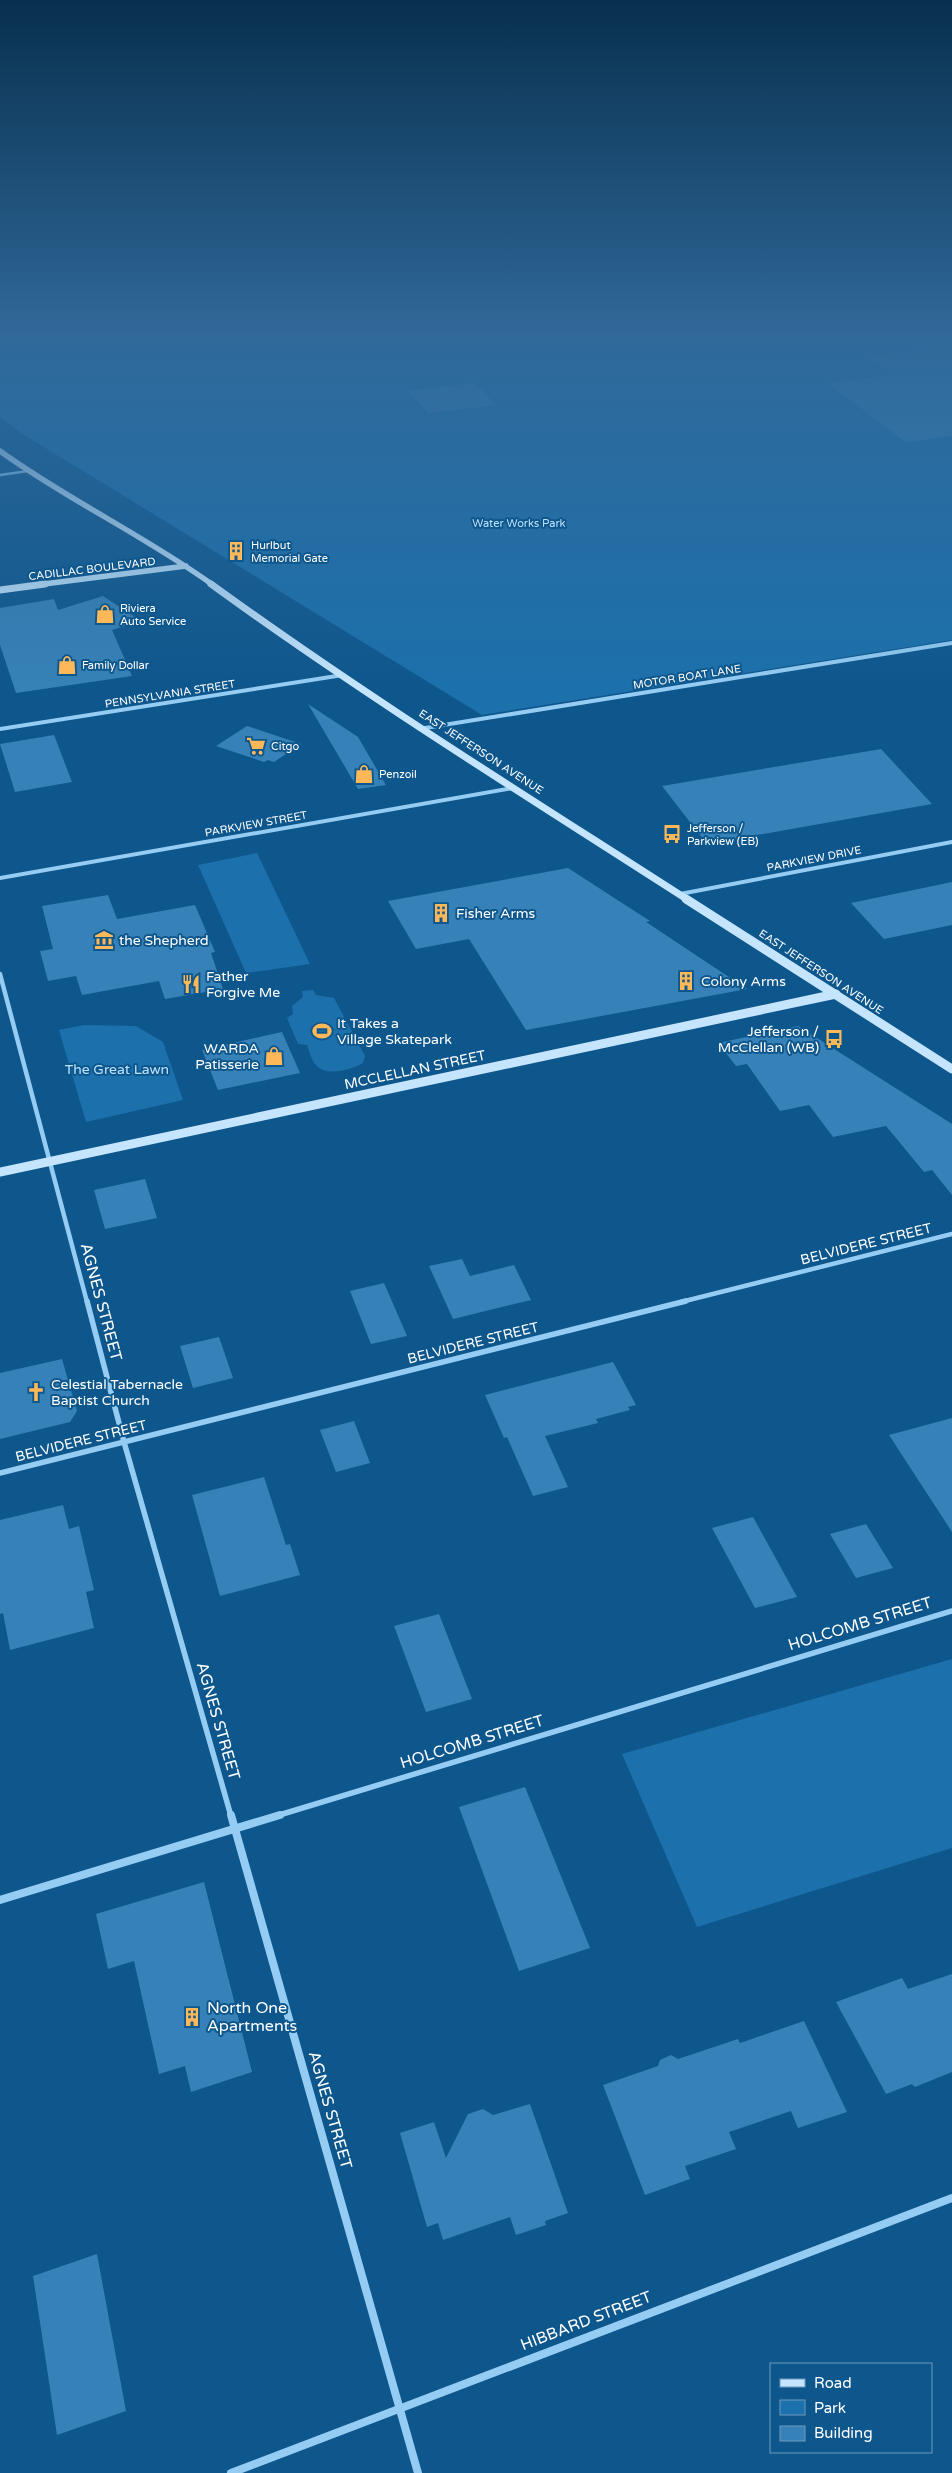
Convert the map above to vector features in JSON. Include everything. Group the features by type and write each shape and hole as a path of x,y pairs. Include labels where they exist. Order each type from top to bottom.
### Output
{"main road":[{"name":"EAST JEFFERSON AVENUE","path":"5,454 28,471 186,566 343,675 514,788 952,1069"},
{"name":"CADILLAC BOULEVARD","path":"0,590 186,566"},
{"name":"MCCLELLAN STREET","path":"0,1172 836,994"}],"street":[{"path":"0,475 28,471"},
{"name":"MOTOR BOAT LANE","path":"425,728 952,643"},
{"name":"PENNSYLVANIA STREET","path":"0,729 343,675"},
{"name":"PARKVIEW STREET","path":"0,878 514,788"},
{"name":"PARKVIEW DRIVE","path":"680,894 952,842"},
{"name":"AGNES STREET","path":"0,974 124,1442 418,2473"},
{"name":"BELVIDERE STREET","path":"0,1472 952,1234"},
{"name":"HOLCOMB STREET","path":"0,1900 952,1611"},
{"name":"HIBBARD STREET","path":"231,2473 952,2198"}],"green space":[{"name":"Water Works Park","path":"56,454 952,454 952,640 482,715"},
{"path":"257,853 310,964 246,973 198,865"},
{"name":"It Takes a Village Skatepark","path":"313,990 316,995 334,998 365,1056 363,1063 340,1071 327,1071 315,1064 307,1045 298,1044 287,1018 293,1014 292,1006 303,997 302,991"},
{"name":"The Great Lawn","path":"84,1025 136,1026 163,1042 183,1100 86,1122 59,1030"},
{"path":"952,1659 952,1848 697,1927 622,1754"}],"building":[{"path":"103,596 141,621 112,630 132,676 16,693 0,645 0,608 54,599 58,610"},
{"path":"308,704 358,737 386,785 358,789"},
{"path":"247,726 301,744 274,762 268,760 264,762 216,746"},
{"path":"54,735 72,782 15,792 0,744"},
{"path":"881,749 932,804 707,844 662,786"},
{"path":"568,868 650,921 646,922 747,989 526,1030 469,939 416,949 388,901"},
{"path":"952,882 952,925 884,939 851,903"},
{"path":"108,895 117,919 195,905 215,952 211,953 223,989 165,999 159,981 82,995 76,976 48,981 40,951 53,949 42,906"},
{"path":"798,1026 952,1124 952,1195 932,1170 924,1172 886,1126 833,1137 809,1105 780,1111 747,1064 736,1066 718,1043"},
{"path":"282,1032 300,1073 218,1090 202,1050"},
{"path":"145,1179 157,1218 105,1229 94,1190"},
{"path":"462,1259 470,1276 514,1265 531,1300 453,1319 429,1266"},
{"path":"384,1283 407,1336 371,1344 350,1291"},
{"path":"219,1337 233,1378 193,1388 180,1346"},
{"name":"Celestial Tabernacle Baptist Church","path":"62,1359 77,1411 70,1422 0,1439 0,1373"},
{"path":"613,1362 636,1405 628,1407 630,1410 596,1419 598,1423 545,1436 568,1487 533,1496 507,1437 504,1438 485,1395"},
{"path":"952,1418 952,1532 889,1435"},
{"path":"354,1421 370,1463 336,1472 320,1430"},
{"path":"264,1477 286,1545 290,1544 300,1575 220,1596 192,1495"},
{"path":"63,1505 69,1529 79,1526 94,1590 86,1592 94,1628 10,1650 3,1613 0,1614 0,1520"},
{"path":"753,1517 797,1597 755,1608 712,1528"},
{"path":"866,1524 893,1568 856,1578 830,1534"},
{"path":"439,1614 472,1699 426,1712 394,1626"},
{"path":"525,1787 590,1948 519,1971 459,1807"},
{"name":"North One Apartments","path":"204,1882 252,2072 191,2092 185,2066 159,2074 134,1961 108,1969 96,1914"},
{"path":"952,1974 952,2072 915,2087 912,2084 886,2094 836,2002 902,1978 908,1989"},
{"path":"804,2021 847,2112 798,2128 791,2111 729,2132 736,2149 685,2166 690,2179 645,2195 603,2085 658,2066 660,2060 671,2055 678,2059 738,2039 740,2043"},
{"path":"530,2104 568,2213 545,2221 546,2225 516,2235 510,2217 443,2240 438,2223 427,2227 400,2133 434,2122 446,2158 468,2114 483,2109 493,2115"},
{"path":"97,2254 126,2411 57,2435 33,2276"}],"place":[{"name":"Hurlbut Memorial Gate","path":"236,551"},
{"name":"Riviera Auto Service","path":"105,614"},
{"name":"Family Dollar","path":"67,665"},
{"name":"Citgo","path":"256,746"},
{"name":"Penzoil","path":"364,774"},
{"name":"Jefferson / Parkview (EB)","path":"672,834"},
{"name":"Fisher Arms","path":"441,913"},
{"name":"the Shepherd","path":"104,940"},
{"name":"Colony Arms","path":"686,981"},
{"name":"Father Forgive Me","path":"191,984"},
{"name":"It Takes a Village Skatepark","path":"322,1031"},
{"name":"Jefferson / McClellan (WB)","path":"834,1039"},
{"name":"WARDA Patisserie","path":"274,1056"},
{"name":"Celestial Tabernacle Baptist Church","path":"36,1392"},
{"name":"North One Apartments","path":"192,2017"}]}
